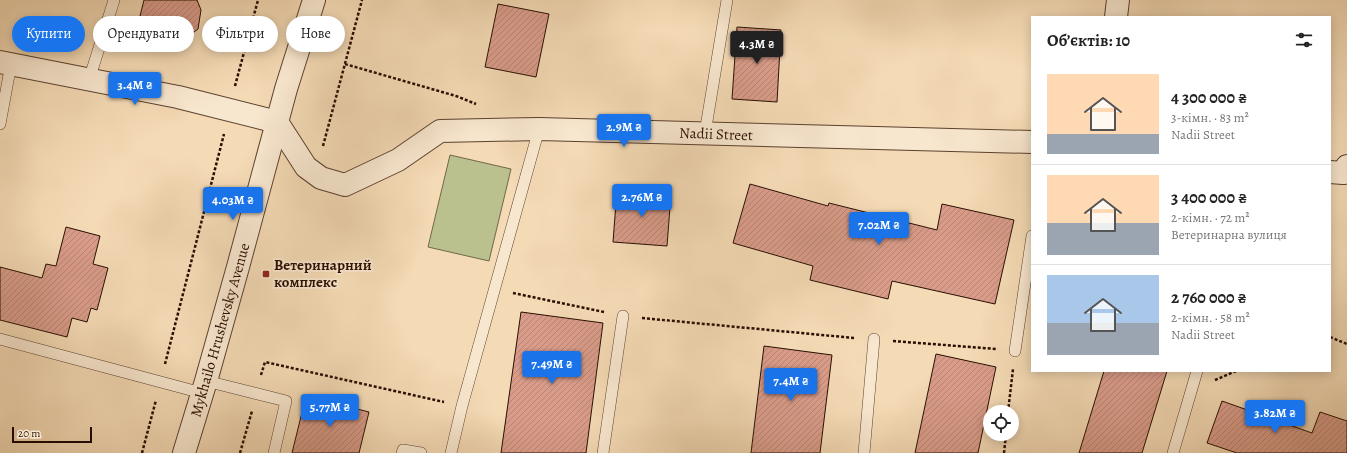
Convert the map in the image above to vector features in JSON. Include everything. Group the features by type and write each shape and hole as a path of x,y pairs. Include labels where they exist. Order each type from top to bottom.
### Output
{"street":[{"name":"Mykhailo Hrushevsky Avenue","path":"184,453 204,387 286,89 314,0"},
{"path":"1116,16 1118,0"},
{"path":"5,63 178,97 277,122"},
{"name":"Nadii Street","path":"277,122 306,167 321,178 345,185 398,160 440,131 539,129 1031,142"}],"lane":[{"path":"89,80 114,0"},
{"path":"705,133 727,0"},
{"path":"0,124 5,63"},
{"path":"451,453 462,406 496,289 539,129"},
{"path":"1015,351 1031,243"},
{"path":"603,453 623,316"},
{"path":"0,339 160,382 204,387 286,401 274,453"},
{"path":"864,453 874,339"},
{"path":"1173,453 1198,372"},
{"path":"402,453 403,450 422,453"}],"path":[{"path":"142,453 258,0"},
{"path":"316,174 362,0"},
{"path":"345,64 456,96 476,104"},
{"path":"496,289 623,316 1015,351 1009,405"},
{"path":"1331,337 1347,344"},
{"path":"265,362 462,406"},
{"path":"1004,453 1005,441"}],"green space":[{"path":"450,155 511,169 489,261 428,247"}],"building":[{"path":"144,0 197,0 201,10 198,29 194,32 194,16 140,16"},
{"path":"498,4 549,14 536,77 485,67"},
{"path":"737,27 781,30 777,102 732,99"},
{"path":"750,184 828,206 829,203 937,230 942,204 1014,220 995,304 892,281 888,299 810,280 813,266 733,243"},
{"path":"617,190 671,194 667,246 613,242"},
{"path":"66,227 100,236 93,264 108,268 97,310 91,308 87,322 72,318 67,337 0,320 0,267 42,278 46,264 56,266"},
{"path":"521,312 603,323 586,453 501,453"},
{"path":"764,346 832,355 820,453 751,453"},
{"path":"936,354 996,367 988,405 983,405 983,429 978,453 915,453"},
{"path":"1104,372 1167,372 1142,453 1079,453"},
{"path":"306,396 369,412 359,453 292,453"},
{"path":"1222,401 1312,433 1320,412 1347,421 1347,453 1237,453 1207,443"}],"place":[{"name":"Ветеринарний комплекс","path":"266,274"}]}
